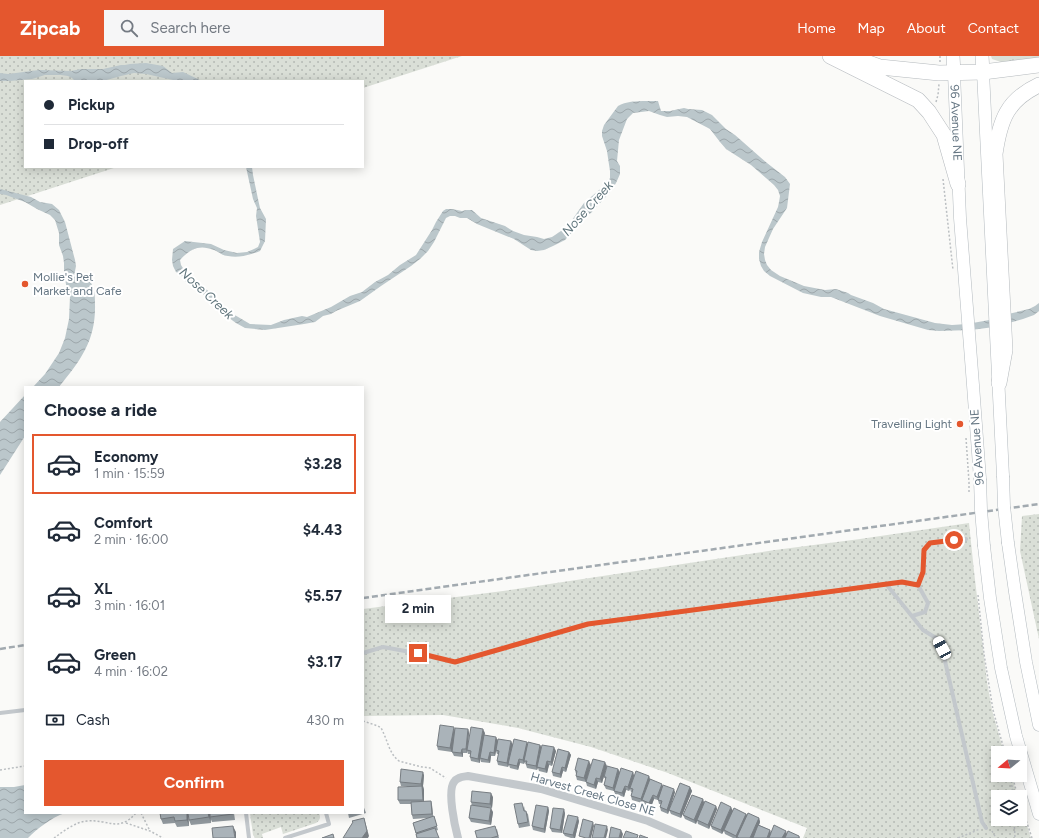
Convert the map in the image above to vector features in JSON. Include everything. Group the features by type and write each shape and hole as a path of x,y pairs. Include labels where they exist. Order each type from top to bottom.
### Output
{"highway":[{"path":"830,56 918,100 929,112 944,135 958,184"},
{"path":"849,56 880,67 939,73 983,72 1039,65"},
{"path":"999,383 1005,350 997,258 995,154 998,136 1005,116 1013,103 1027,91 1039,85"}],"main road":[{"path":"953,56 954,73"},
{"path":"982,56 997,258"},
{"name":"96 Avenue NE","path":"954,73 958,184 984,546 990,598 1001,668 1016,736 1039,814"},
{"name":"96 Avenue NE","path":"999,383 1004,506 1008,542 1026,662 1039,725"}],"street":[{"name":"Harvest Creek Close NE","path":"453,783 457,778 468,776 542,789 648,821 688,838"},
{"path":"453,783 450,792 458,838"}],"lane":[{"path":"918,585 923,572 924,550 930,543 966,539"},
{"path":"364,653 383,647 455,662 588,624 902,582 918,585"},
{"path":"886,584 923,630 936,638 942,648 982,822 986,828"},
{"path":"912,616 925,612 928,603 918,585"},
{"path":"0,713 24,710"},
{"path":"246,814 249,838"},
{"path":"285,838 329,824 326,814"}],"path":[{"path":"978,593 984,654 993,710 1003,746"},
{"path":"364,721 381,728 393,755 399,761 430,768 453,783"},
{"path":"0,770 24,766"},
{"path":"54,838 83,822 88,821 114,825 126,822 135,814"},
{"path":"141,814 150,832"},
{"path":"126,822 163,838"},
{"path":"1027,823 1032,838"},
{"path":"1014,826 1015,838"},
{"path":"958,838 986,828 993,832 996,838"}],"green space":[{"path":"0,56 462,56 364,88 364,80 24,80 24,168 114,168 0,205"},
{"path":"991,56 1039,56 1039,59 1001,62 992,59"},
{"path":"1039,514 1039,639 1020,551 1022,516"},
{"path":"969,523 987,682 992,710 1002,746 991,746 991,782 1013,782 1016,790 991,790 991,826 1027,826 1031,838 803,838 807,828 668,773 591,747 518,728 443,715 364,716 364,609 503,591 775,550"},
{"path":"250,814 319,814 320,818 316,823 283,834 281,827 262,834 263,838 255,838 253,835"}],"water":[{"path":"146,63 163,66 172,73 183,72 200,80 173,80 134,73 107,80 74,80 68,76 45,75 32,79 0,81 0,73 8,74 39,70 71,71 81,69 103,69 130,64"},
{"name":"Nose Creek","path":"641,101 658,101 661,111 684,108 702,110 712,115 726,129 785,177 790,184 787,208 773,229 765,247 764,254 767,265 771,270 780,276 804,286 825,290 836,289 873,303 884,309 935,323 952,325 967,324 995,319 1004,315 1029,309 1039,303 1039,311 1034,315 1023,319 994,327 971,330 939,331 928,330 880,316 831,297 821,297 803,293 770,276 764,271 759,259 759,252 762,242 778,207 780,196 774,185 751,165 726,149 710,129 687,117 667,117 649,111 633,113 627,119 619,140 617,161 620,166 620,174 611,191 591,213 578,220 575,224 575,229 565,240 544,250 531,250 514,239 477,224 467,218 450,216 446,218 434,242 420,259 360,301 323,316 315,322 265,330 245,328 236,323 221,312 210,298 186,282 181,275 176,272 173,266 173,249 185,241 211,244 224,250 237,253 247,252 258,247 260,242 256,216 257,208 253,199 246,168 252,168 260,208 266,219 265,241 260,251 244,256 232,257 204,247 191,250 180,260 186,273 212,294 222,306 250,324 271,325 302,316 307,317 331,307 350,296 362,292 416,255 443,211 446,209 462,211 472,210 481,218 505,226 524,235 544,239 552,237 567,227 584,203 606,184 610,178 607,151 602,136 604,125 618,106"},
{"path":"0,189 31,197 40,202 52,204 59,210 65,222 75,260 76,266 74,276 89,281 93,288 95,299 95,317 90,339 86,349 74,368 60,386 34,386 45,374 59,353 65,338 69,319 70,296 67,291 63,256 59,245 59,233 55,220 50,215 25,202 0,194"},
{"path":"24,396 24,438 0,475 0,422"},
{"path":"24,785 24,814 63,814 45,824 28,838 0,838 0,787"}],"building":[{"path":"440,725 454,727 450,748 437,746"},
{"path":"471,727 483,729 478,759 470,757 471,751 467,750"},
{"path":"455,728 468,729 466,749 462,749 461,753 452,752"},
{"path":"484,735 496,737 494,753 490,752 488,760 480,758"},
{"path":"498,739 511,741 507,763 497,761 499,751 496,750"},
{"path":"514,739 527,742 523,760 519,759 517,766 508,764"},
{"path":"528,742 540,745 536,766 526,764 527,761 524,761"},
{"path":"542,745 554,747 551,762 547,761 545,769 537,767"},
{"path":"558,749 569,752 565,768 562,767 560,774 552,772"},
{"path":"578,758 589,761 584,778 576,776 577,771 575,770"},
{"path":"593,759 605,762 600,779 596,778 594,785 586,782"},
{"path":"607,766 618,769 613,788 604,785 606,777 604,777"},
{"path":"621,768 633,772 628,787 625,786 622,793 614,791"},
{"path":"401,769 423,772 421,784 400,782"},
{"path":"636,771 649,776 641,799 631,796 633,789 630,788"},
{"path":"650,779 662,784 657,797 653,795 649,803 642,800"},
{"path":"680,783 690,787 680,814 669,810"},
{"path":"663,785 674,789 667,810 660,807 662,801 658,800"},
{"path":"422,786 423,800 398,800 398,787"},
{"path":"472,791 491,793 490,804 471,802"},
{"path":"692,795 703,799 694,820 683,815"},
{"path":"431,801 432,814 412,815 411,802"},
{"path":"705,801 716,806 708,825 697,820"},
{"path":"721,802 731,807 721,830 711,826"},
{"path":"522,803 524,811 526,811 528,822 518,824 514,804"},
{"path":"471,805 491,808 489,821 469,818"},
{"path":"536,805 548,807 544,829 532,826"},
{"path":"553,808 564,809 560,830 550,828"},
{"path":"734,808 746,814 736,836 724,830"},
{"path":"748,813 759,818 750,838 739,838 737,837"},
{"path":"160,814 187,814 187,820 175,821 174,817 161,819"},
{"path":"188,814 208,814 209,817 189,820"},
{"path":"210,814 233,814 210,817"},
{"path":"568,815 578,817 573,835 563,833"},
{"path":"434,816 437,826 416,833 413,823"},
{"path":"364,818 367,831 362,838 343,838 353,822 352,821"},
{"path":"583,819 593,822 589,838 579,836"},
{"path":"595,824 607,826 604,838 592,838"},
{"path":"758,825 770,830 767,838 753,838"},
{"path":"774,825 786,831 782,838 769,838"},
{"path":"233,826 235,838 213,838 212,828"},
{"path":"495,826 498,836 491,838 477,838 475,831"},
{"path":"611,827 621,830 619,838 609,838"},
{"path":"435,828 439,838 417,838 416,834"},
{"path":"626,831 638,835 637,838 623,838"},
{"path":"788,831 799,836 799,838 785,838"},
{"path":"333,834 334,838 322,838"},
{"path":"640,835 648,838 639,838"}],"railway":[{"path":"364,598 1039,504"},
{"path":"0,649 24,645"}],"place":[{"name":"Mollie's Pet Market and Cafe","path":"25,284"},
{"name":"Travelling Light","path":"960,424"}],"route":[{"path":"418,653 455,662 588,624 902,582 918,585 923,572 924,550 930,543 954,540"}]}
